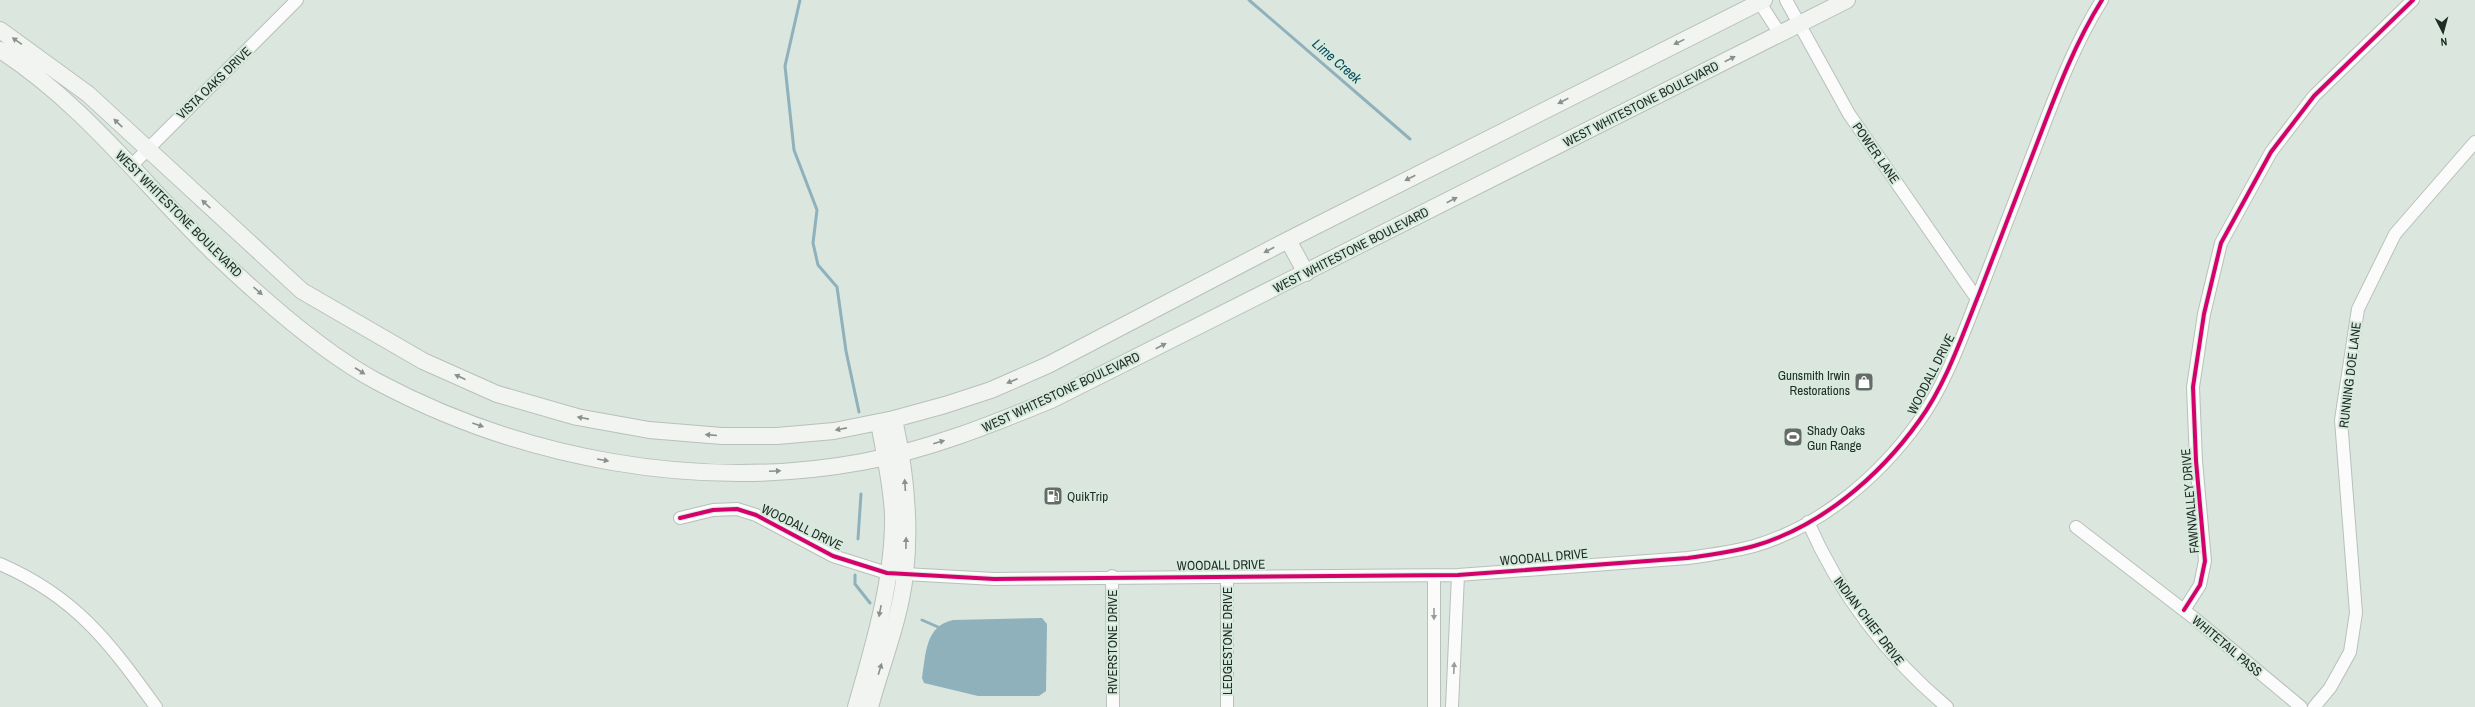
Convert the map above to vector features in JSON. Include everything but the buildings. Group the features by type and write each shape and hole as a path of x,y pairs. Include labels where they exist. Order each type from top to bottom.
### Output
{"main road":[{"name":"WEST WHITESTONE BOULEVARD","path":"0,50 50,87 131,166 215,254 289,319 327,349 374,380 441,413 518,439 592,458 671,470 736,473 806,470 885,457 978,430 1051,400 1847,0"},
{"name":"WEST WHITESTONE BOULEVARD","path":"0,30 88,94 302,291 423,361 497,394 584,418 649,430 722,436 777,436 834,431 887,420 946,405 991,390 1048,365 1288,240 1760,1"},
{"path":"1288,240 1306,273"},
{"path":"870,707 896,616 905,574 907,516 902,453 887,420"},
{"path":"856,707 878,622 888,573 893,516 885,457 887,420"}],"street":[{"name":"VISTA OAKS DRIVE","path":"131,166 146,149 297,0"},
{"name":"POWER LANE","path":"1786,0 1849,114 1977,299"},
{"name":"WOODALL DRIVE","path":"680,518 712,510 737,509 756,515 833,556 888,573 994,578 1227,575 1458,575 1723,553 1755,546 1808,522 1852,493 1891,456 1920,420 1961,340 2056,94 2079,41 2102,0"},
{"name":"FAWNVALLEY DRIVE","path":"2184,610 2200,585 2205,561 2196,461 2193,387 2204,314 2221,243 2271,152 2314,96 2413,0"},
{"path":"1760,1 1780,34"},
{"name":"RUNNING DOE LANE","path":"2314,707 2330,688 2350,652 2356,613 2342,420 2358,309 2395,234 2475,142"},
{"name":"INDIAN CHIEF DRIVE","path":"1808,522 1839,585 1902,666 1947,707"},
{"name":"WHITETAIL PASS","path":"2076,527 2184,610 2301,707"},
{"path":"0,564 41,584 65,600 91,622 116,652 156,707"},
{"name":"LEDGESTONE DRIVE","path":"1227,575 1227,707"},
{"path":"1434,575 1434,707"},
{"path":"1452,707 1458,575"},
{"name":"RIVERSTONE DRIVE","path":"1112,576 1112,707"}],"water":[{"path":"1042,618 1047,624 1046,691 1039,696 978,696 924,683 922,678 928,642 937,628 944,623 953,620"}],"waterway":[{"path":"800,0 785,66 794,150 817,210 813,243 818,265 837,287 846,351 859,412"},
{"name":"Lime Creek","path":"1249,0 1410,139"},
{"path":"858,539 861,494"},
{"path":"855,575 855,584 870,603"},
{"path":"922,620 938,627"}],"cycle path":[{"path":"680,518 713,510 737,509 756,515 833,556 887,573 994,579 1458,575 1688,558 1754,546 1802,526 1825,513 1846,497 1867,480 1886,461 1903,442 1929,407 1960,343 2067,68 2083,33 2102,0"},
{"path":"2184,610 2200,585 2205,561 2196,461 2193,387 2204,314 2221,243 2271,152 2314,96 2413,0"}],"place":[{"name":"Gunsmith Irwin Restorations","path":"1864,382"},
{"name":"Shady Oaks Gun Range","path":"1793,437"},
{"name":"QuikTrip","path":"1053,496"}]}
